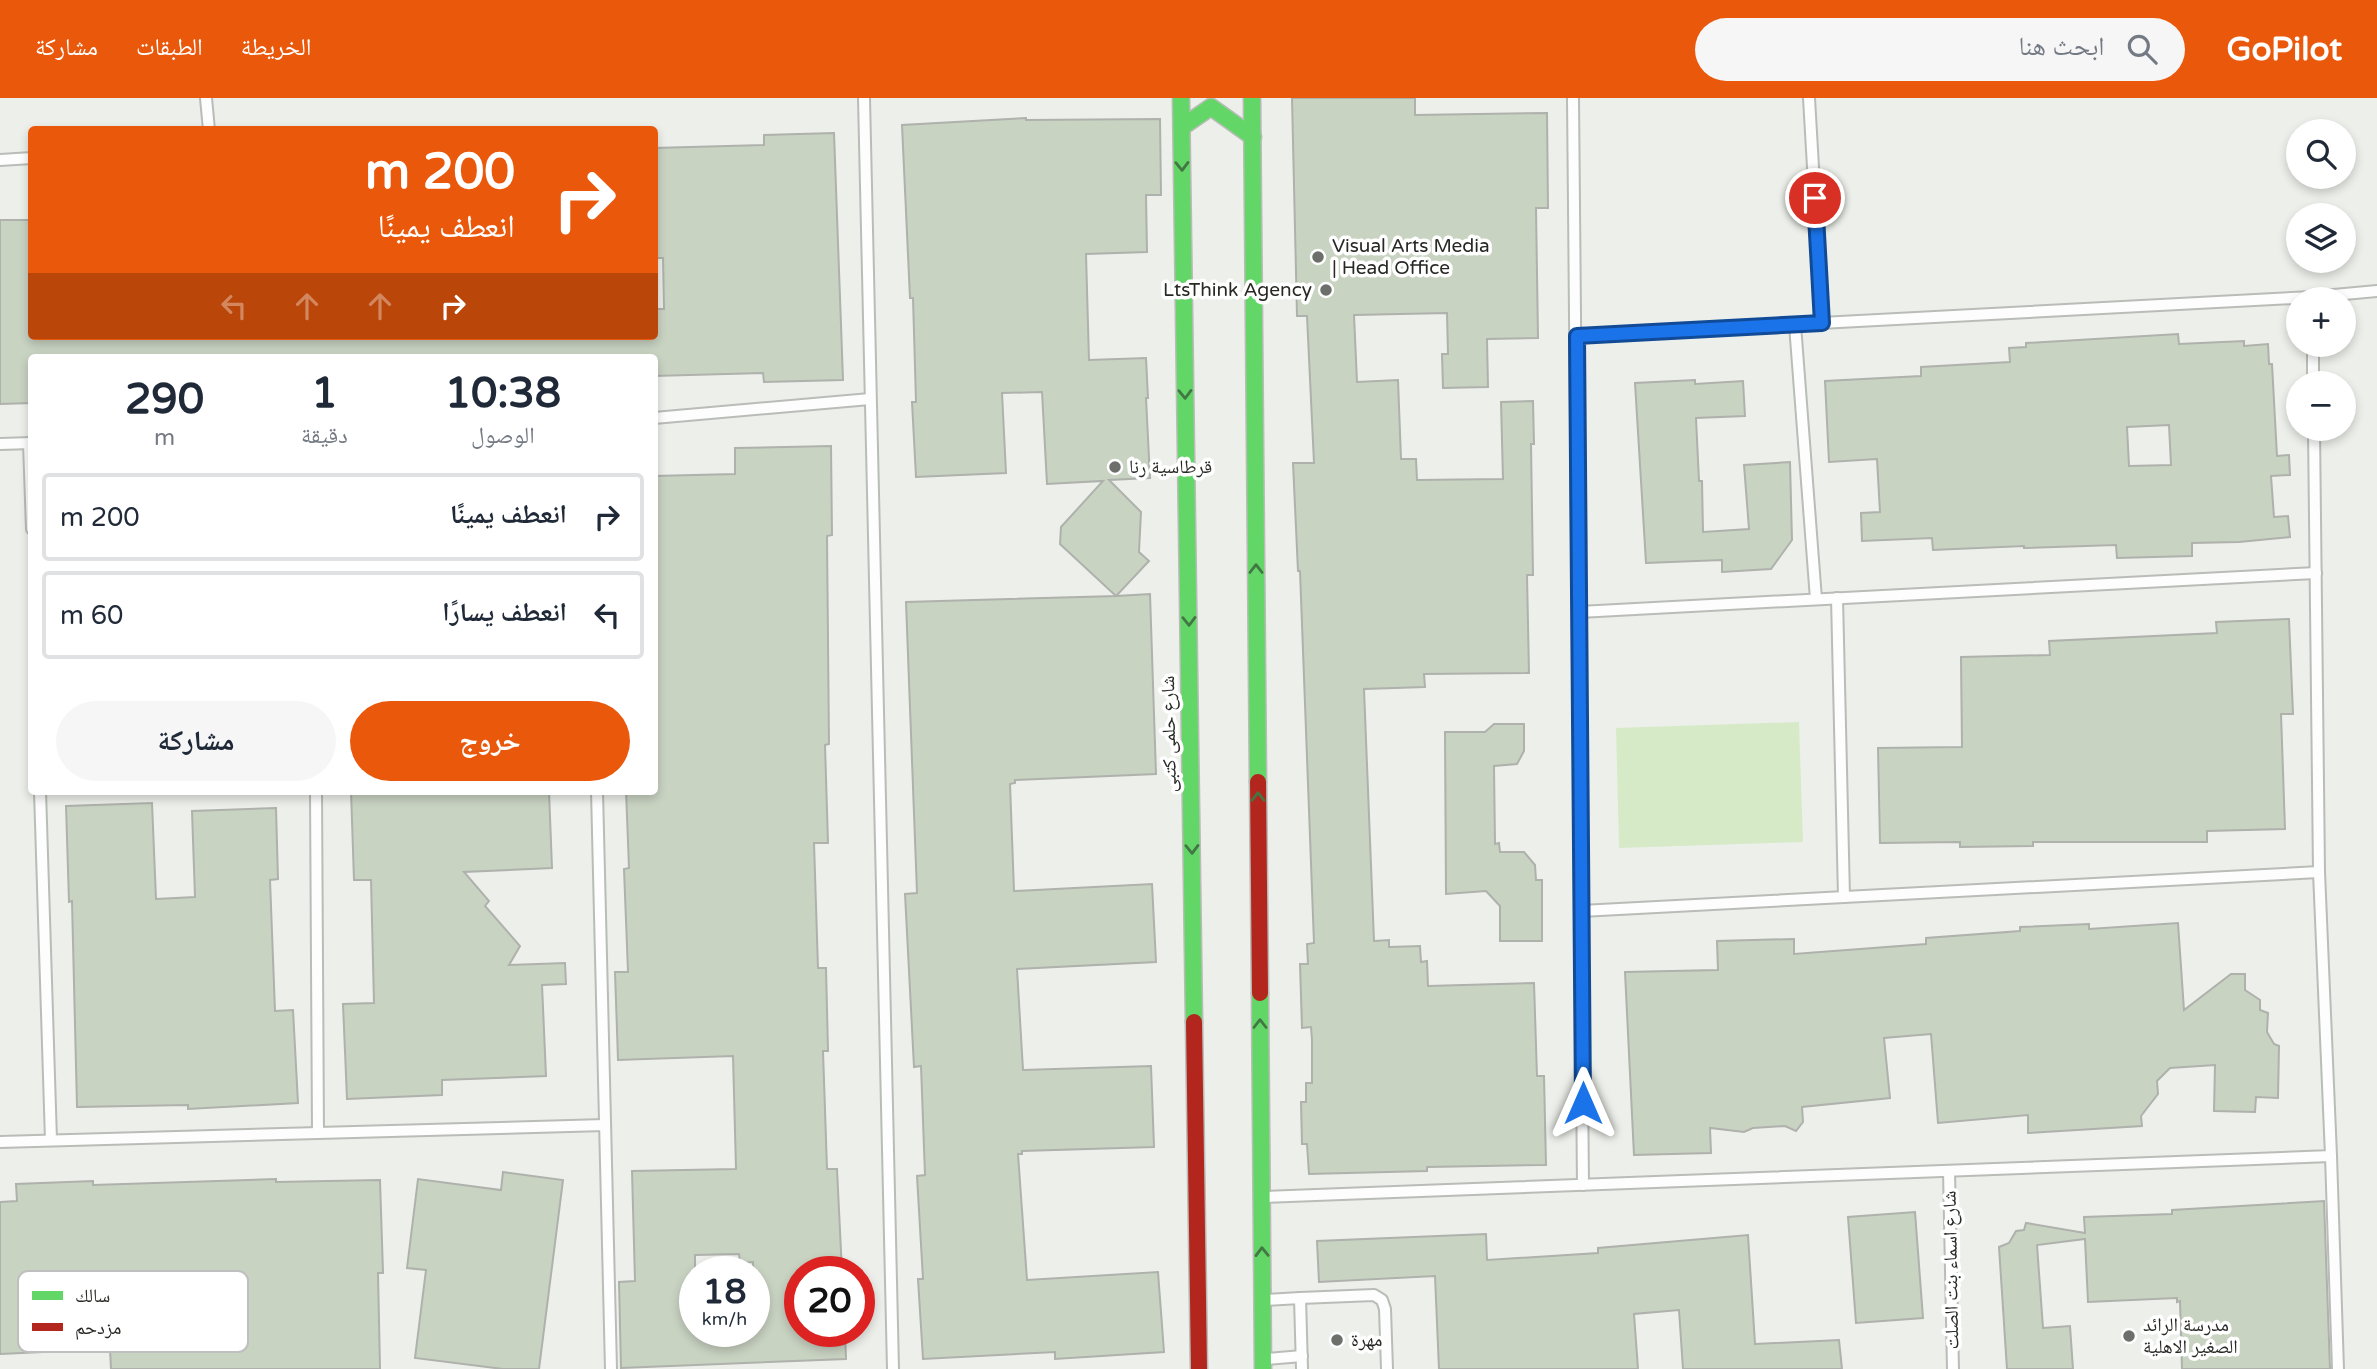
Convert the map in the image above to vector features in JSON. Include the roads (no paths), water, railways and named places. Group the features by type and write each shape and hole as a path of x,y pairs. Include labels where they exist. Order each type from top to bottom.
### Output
{"street":[{"name":"شارع حلمى كتبى","path":"1181,98 1199,1369"},
{"path":"1252,98 1263,1364"},
{"path":"1182,127 1210,107 1253,137"}],"lane":[{"path":"206,98 208,126"},
{"path":"864,98 893,1369"},
{"path":"1573,98 1583,1185"},
{"path":"1809,98 1822,323"},
{"path":"0,160 28,158"},
{"path":"2356,293 2377,291"},
{"path":"1577,336 2286,299"},
{"path":"1795,325 1815,599"},
{"path":"658,418 870,399"},
{"path":"2314,441 2319,872 2338,1369"},
{"path":"0,444 28,443"},
{"path":"1579,612 2316,573"},
{"path":"1837,598 1844,897"},
{"path":"40,795 51,1140"},
{"path":"316,795 318,1133"},
{"path":"597,795 611,1369"},
{"path":"1581,911 2319,872"},
{"path":"0,1142 605,1125"},
{"path":"1262,1198 2331,1156"},
{"name":"شارع اسماء بنت الصلت","path":"1949,1171 1953,1369"},
{"path":"1263,1300 1374,1295 1382,1300 1385,1309 1387,1369"},
{"path":"1300,1298 1303,1369"},
{"path":"1263,1364 1302,1356"}],"place":[{"name":"Visual Arts Media | Head Office","path":"1318,257"},
{"name":"LtsThink Agency","path":"1326,290"},
{"name":"قرطاسية رنا","path":"1115,467"},
{"name":"مدرسة الرائد الصغير الاهلية","path":"2129,1336"},
{"name":"مهرة","path":"1337,1340"}]}
